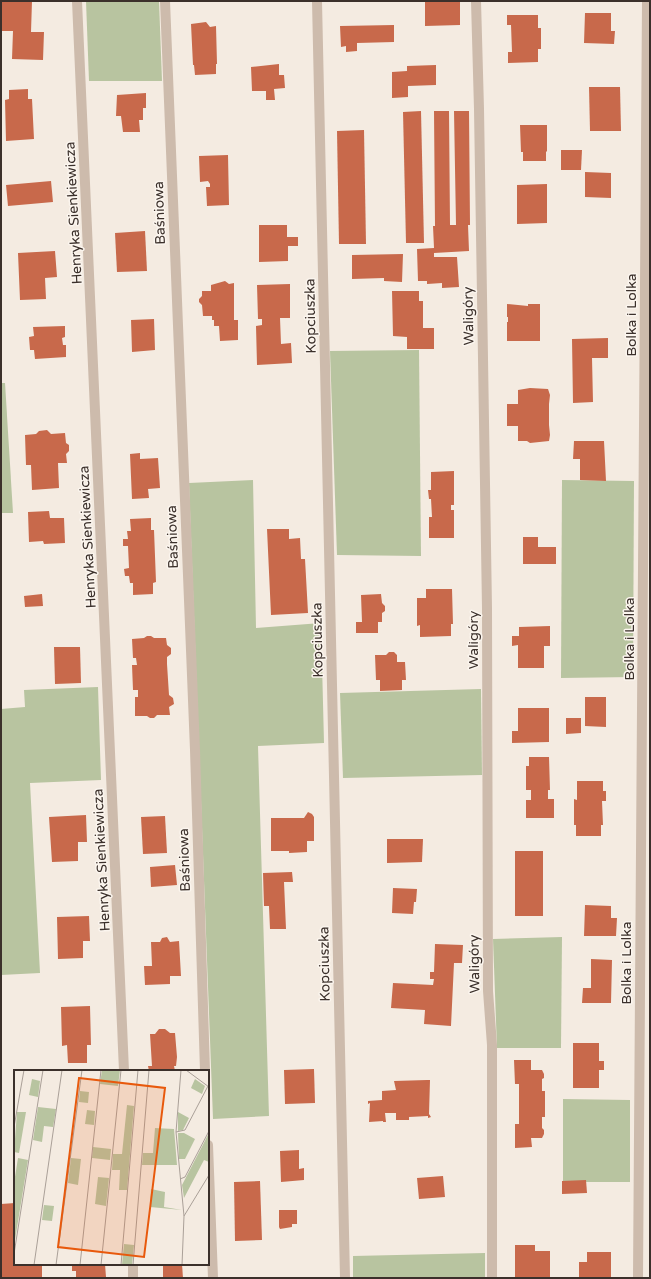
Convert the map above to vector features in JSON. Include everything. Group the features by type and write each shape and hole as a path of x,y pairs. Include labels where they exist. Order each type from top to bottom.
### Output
{"street":[{"name":"Henryka Sienkiewicza","path":"77,1 124,1070"},
{"name":"Baśniowa","path":"165,1 195,750 206,1070"},
{"name":"Kopciuszka","path":"317,1 345,1278"},
{"name":"Waligóry","path":"476,1 480,117 486,608 488,983 492,1045 492,1278"},
{"name":"Bolka i Lolka","path":"638,1278 647,1"},
{"path":"209,1178 212,1278"},
{"path":"133,1265 134,1278"}],"green space":[{"path":"86,1 159,1 162,81 89,81"},
{"path":"419,350 421,556 337,555 330,351"},
{"path":"1,383 5,383 13,513 1,513"},
{"path":"253,480 256,628 321,623 324,743 258,746 269,1116 213,1119 189,483"},
{"path":"562,480 634,481 633,677 561,678"},
{"path":"98,687 101,780 30,783 40,973 1,975 1,709 25,707 24,690"},
{"path":"481,689 482,775 343,778 340,693"},
{"path":"562,937 561,1048 497,1048 493,939"},
{"path":"563,1099 630,1100 630,1182 563,1182"},
{"path":"485,1253 485,1278 353,1278 353,1256"}],"building":[{"path":"1,1 32,1 31,32 44,32 43,60 12,59 13,31 1,31"},
{"path":"425,1 460,1 460,25 425,26"},
{"path":"585,13 611,13 611,31 615,31 614,44 584,43"},
{"path":"507,15 538,15 538,28 541,28 541,49 538,49 538,62 508,63 508,52 512,52 511,25 507,25"},
{"path":"206,22 210,27 216,26 216,74 195,75 193,65 191,24"},
{"path":"394,25 394,42 357,43 357,51 346,52 346,46 341,47 340,26"},
{"path":"279,64 279,75 284,75 285,88 274,89 275,100 266,100 266,91 252,91 251,67"},
{"path":"436,65 436,85 408,86 408,97 392,98 392,72 407,71 407,66"},
{"path":"589,87 620,87 621,131 590,131"},
{"path":"28,89 28,99 32,99 34,139 6,141 5,100 9,99 9,90"},
{"path":"146,93 146,108 143,108 143,120 139,120 140,132 123,132 121,116 116,116 117,95"},
{"path":"421,111 424,243 406,243 403,112"},
{"path":"434,111 449,111 450,225 456,225 454,111 469,111 469,251 434,253 434,257 457,257 459,287 442,288 442,283 427,284 427,281 418,281 417,249 434,248"},
{"path":"520,125 547,125 546,161 523,161 523,152 521,152"},
{"path":"364,130 366,244 339,244 337,131"},
{"path":"561,150 582,150 581,170 561,170"},
{"path":"228,155 229,205 207,206 206,187 210,187 210,184 208,181 200,182 199,156"},
{"path":"585,172 611,173 611,198 585,197"},
{"path":"51,181 53,202 8,206 6,185"},
{"path":"547,184 547,223 517,224 517,185"},
{"path":"259,225 287,225 287,237 298,237 298,246 288,246 288,261 259,262"},
{"path":"145,231 147,271 117,272 115,233"},
{"path":"55,251 57,277 45,278 46,299 20,300 18,253"},
{"path":"403,254 402,282 384,281 384,278 352,279 352,255"},
{"path":"225,281 229,284 234,283 234,320 238,320 238,340 220,341 219,326 214,326 212,316 203,316 202,305 199,302 199,299 202,296 202,291 211,291 211,285"},
{"path":"290,284 290,318 280,318 281,344 291,343 292,363 257,365 256,326 262,325 262,319 258,319 257,285"},
{"path":"392,291 419,291 419,301 423,301 423,328 434,328 434,349 407,349 407,337 393,336"},
{"path":"507,304 528,306 528,304 540,304 540,341 507,341"},
{"path":"154,319 155,350 132,352 131,320"},
{"path":"65,326 65,337 62,338 63,345 66,345 66,357 35,359 34,350 30,350 29,337 34,336 33,327"},
{"path":"608,338 608,358 592,358 593,402 573,403 572,339"},
{"path":"530,388 548,389 550,395 549,441 530,443 527,441 518,441 518,426 507,426 507,404 518,404 518,390"},
{"path":"47,430 51,434 65,433 66,443 69,445 69,451 66,454 67,463 58,463 59,488 32,490 31,465 26,465 25,435 36,434 39,431"},
{"path":"574,441 604,441 606,481 580,480 580,459 573,459"},
{"path":"140,453 140,459 158,458 160,488 148,489 149,498 132,499 130,454"},
{"path":"454,471 454,505 451,505 451,510 454,510 454,538 429,538 429,517 432,517 431,499 429,499 428,490 431,490 431,472"},
{"path":"49,511 50,518 64,518 65,543 44,544 43,541 29,542 28,512"},
{"path":"151,518 151,530 154,530 156,582 153,583 153,594 133,595 133,583 130,583 129,576 125,576 124,569 129,568 128,546 123,546 123,539 128,539 127,531 131,531 130,519"},
{"path":"267,529 289,529 289,539 300,538 301,559 305,559 308,613 271,615"},
{"path":"523,537 538,537 538,547 556,547 556,564 523,564"},
{"path":"426,589 452,589 453,624 451,624 451,636 420,637 420,625 417,626 417,598 426,598"},
{"path":"42,594 43,606 25,607 24,596"},
{"path":"381,594 385,611 382,613 382,622 378,622 378,633 356,633 356,622 362,622 361,595"},
{"path":"550,626 550,646 544,646 544,668 518,668 518,645 512,646 512,636 519,636 519,627"},
{"path":"147,636 154,638 166,638 167,645 171,648 171,654 167,657 167,664 169,695 173,698 174,704 169,707 170,715 157,715 154,718 147,716 135,716 135,697 138,697 138,690 133,690 132,665 137,665 136,658 133,658 132,639 144,638"},
{"path":"54,647 80,647 81,683 55,684"},
{"path":"389,652 394,652 397,655 397,662 405,662 406,680 402,680 402,690 380,691 380,680 376,680 375,655 386,655"},
{"path":"585,697 606,697 606,727 585,726"},
{"path":"518,708 549,708 549,742 512,743 512,731 518,731"},
{"path":"566,718 581,718 581,733 566,734"},
{"path":"529,757 549,757 550,790 548,790 548,799 554,799 554,818 526,818 526,800 531,800 531,790 526,790 526,766 529,766"},
{"path":"577,781 603,781 603,791 606,791 606,801 602,801 603,825 601,825 601,836 576,836 576,825 574,825 574,799 577,800"},
{"path":"308,812 314,817 314,841 307,841 307,852 289,853 289,851 271,851 271,818 304,818"},
{"path":"86,815 87,842 78,842 78,861 52,862 49,817"},
{"path":"165,816 167,853 143,854 141,817"},
{"path":"387,839 423,839 422,862 387,863"},
{"path":"515,851 543,851 543,916 515,916"},
{"path":"175,865 177,885 151,887 150,867"},
{"path":"292,872 293,882 284,882 286,929 270,929 269,906 264,906 263,873"},
{"path":"393,888 417,889 413,914 392,913"},
{"path":"585,905 611,906 611,918 617,918 616,936 584,936"},
{"path":"89,916 90,941 83,941 83,958 58,959 57,917"},
{"path":"167,937 170,942 179,941 181,976 170,976 170,984 145,985 144,966 152,966 151,942 160,942 162,938"},
{"path":"435,944 463,945 462,963 454,963 451,1026 424,1024 425,1010 391,1008 393,983 433,985 434,979 430,979 430,972 434,972"},
{"path":"591,959 612,960 611,1003 582,1003 583,988 591,988"},
{"path":"90,1006 91,1045 87,1045 87,1063 68,1063 67,1045 62,1046 61,1007"},
{"path":"159,1029 165,1029 170,1033 175,1033 177,1057 176,1066 174,1066 175,1070 149,1070 148,1066 152,1066 150,1034 155,1034"},
{"path":"573,1043 599,1043 599,1061 604,1061 604,1070 599,1070 599,1088 573,1088"},
{"path":"514,1060 531,1060 531,1070 542,1070 544,1074 544,1078 542,1079 542,1091 545,1091 545,1117 542,1117 542,1128 544,1130 544,1134 542,1138 531,1138 532,1147 515,1148 515,1124 519,1124 519,1084 515,1084"},
{"path":"314,1069 315,1103 285,1104 284,1070"},
{"path":"430,1080 429,1114 431,1117 409,1117 409,1120 396,1120 396,1113 385,1113 386,1122 369,1122 370,1103 368,1104 368,1101 382,1100 382,1091 396,1090 394,1081"},
{"path":"299,1150 299,1169 304,1168 304,1180 281,1182 280,1151"},
{"path":"443,1176 445,1197 419,1199 417,1178"},
{"path":"586,1180 587,1193 562,1194 562,1181"},
{"path":"260,1181 262,1240 235,1241 234,1182"},
{"path":"14,1203 14,1265 42,1265 42,1278 1,1278 1,1204"},
{"path":"279,1210 297,1210 297,1224 292,1224 292,1227 280,1229"},
{"path":"515,1245 535,1245 535,1251 550,1251 550,1278 515,1278"},
{"path":"587,1252 611,1252 611,1278 579,1278 579,1262 587,1262"},
{"path":"72,1265 105,1265 106,1277 76,1278 76,1271 72,1271"},
{"path":"163,1265 182,1265 183,1278 163,1278"}]}
